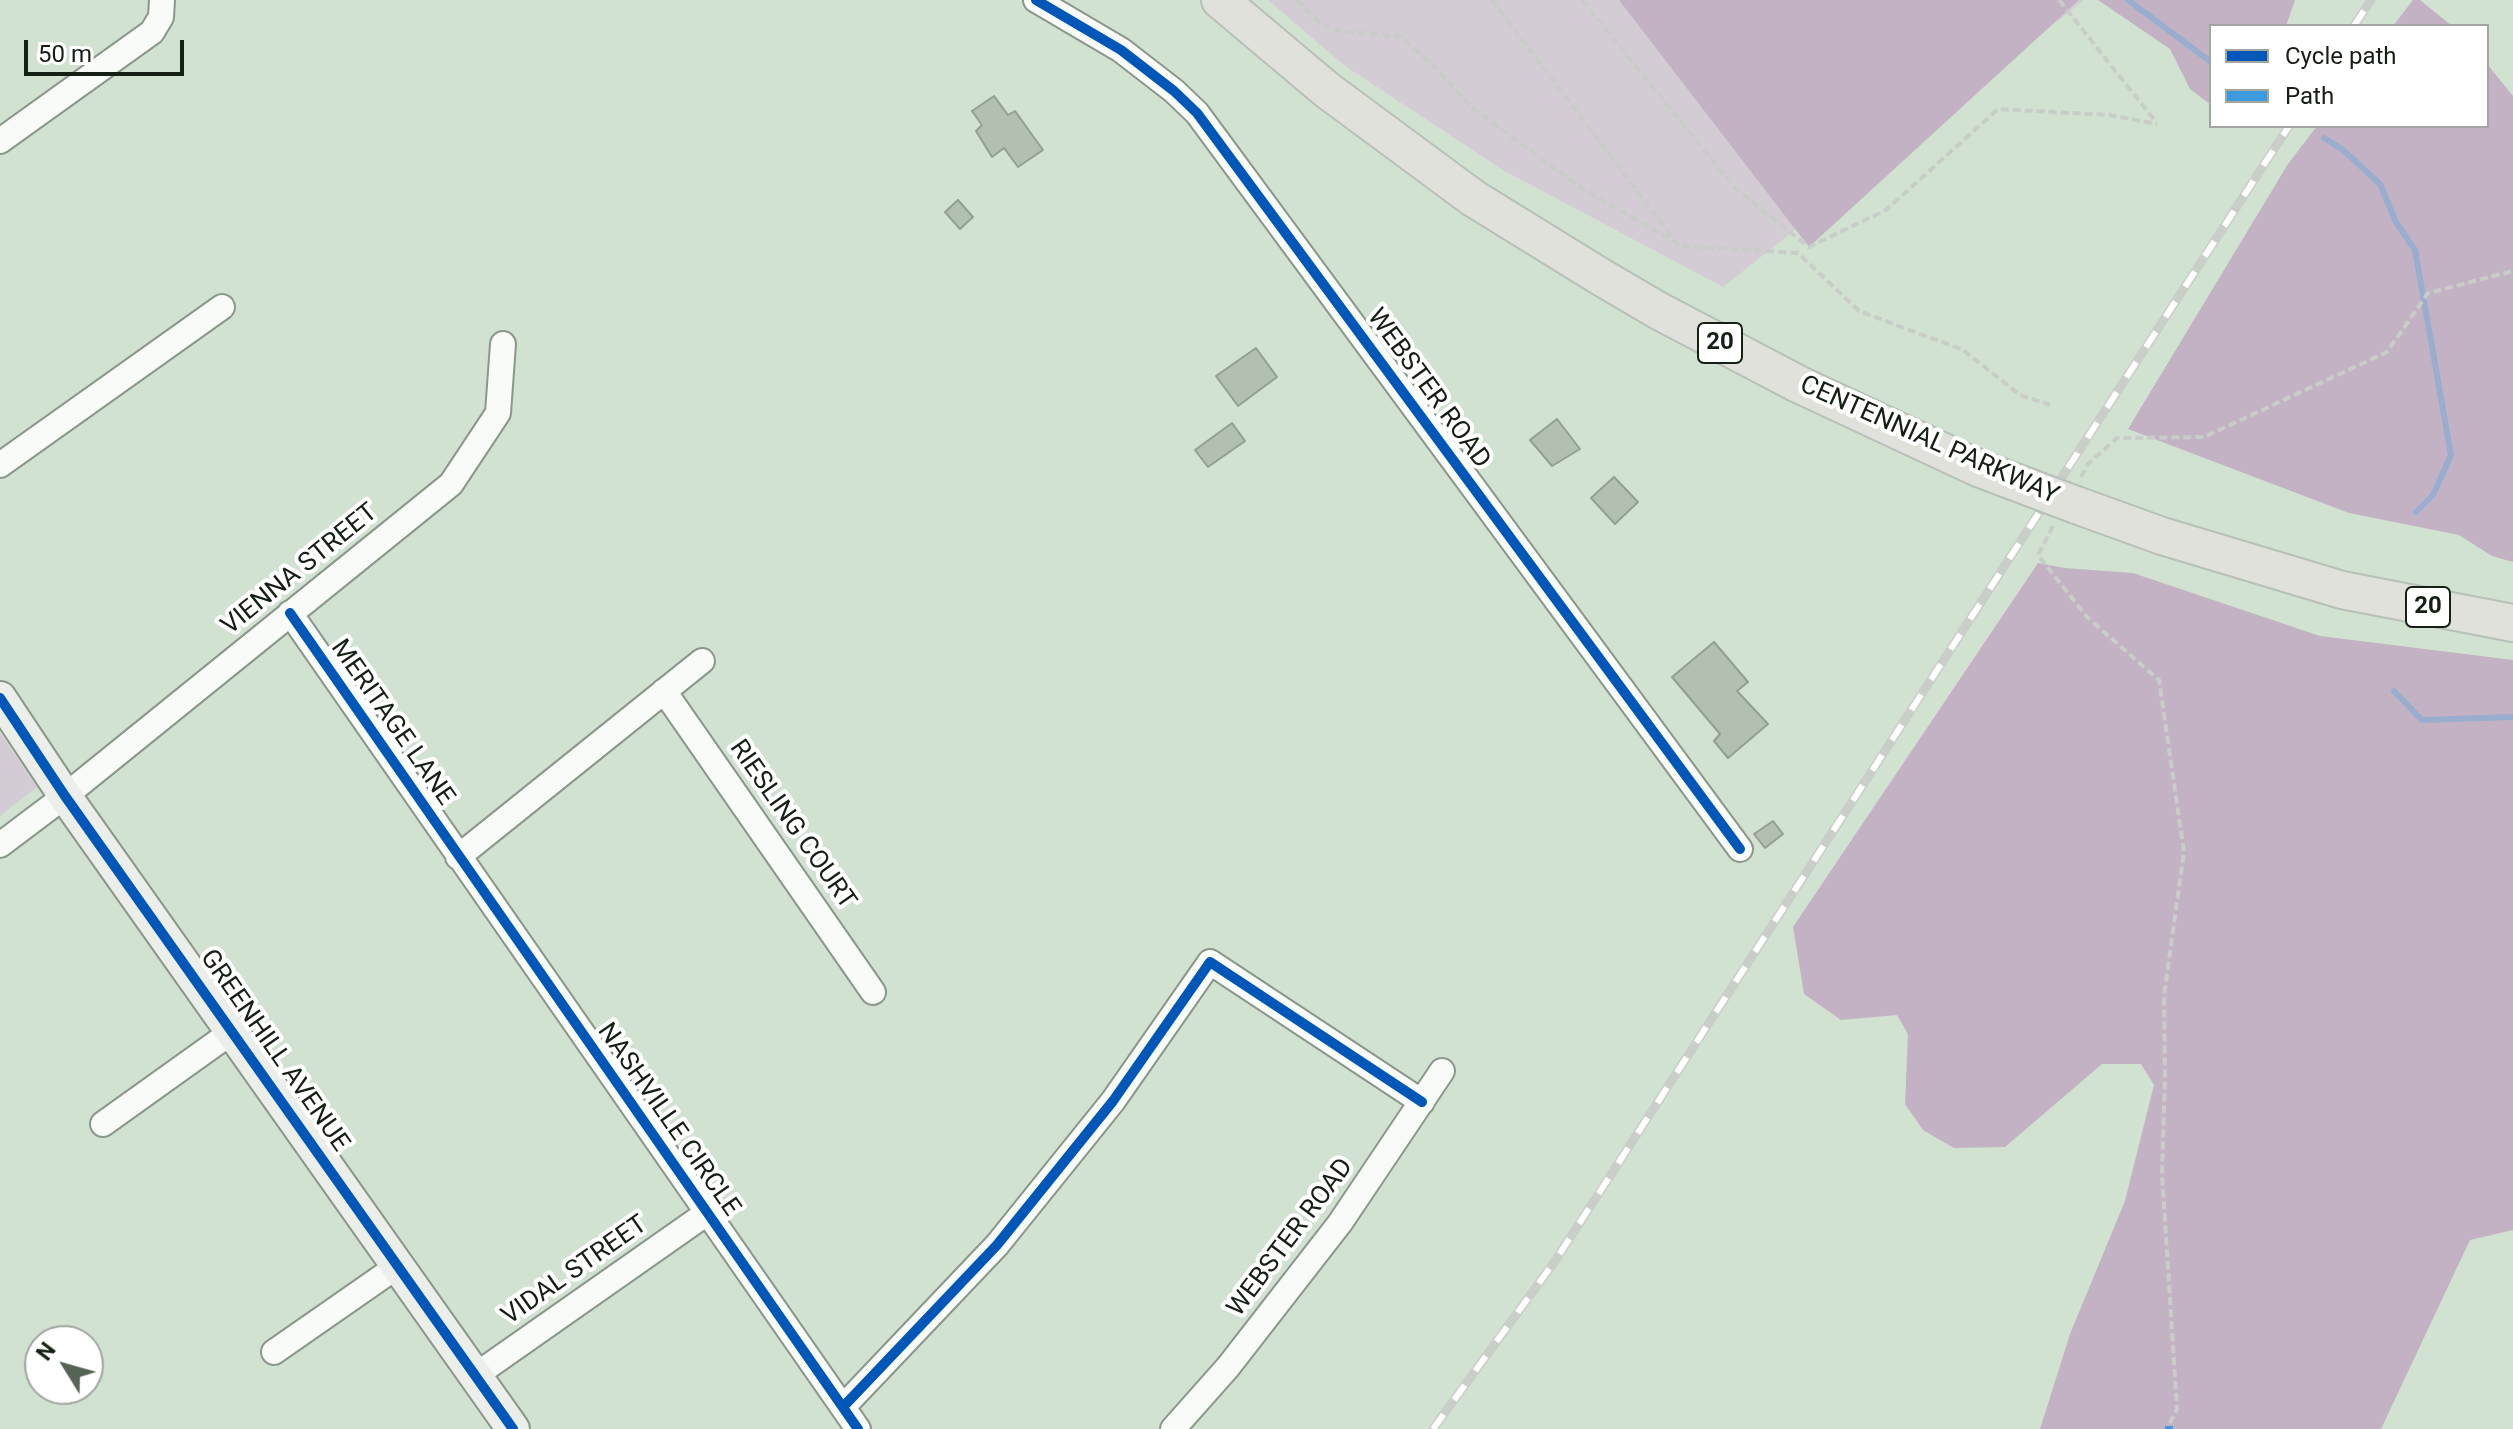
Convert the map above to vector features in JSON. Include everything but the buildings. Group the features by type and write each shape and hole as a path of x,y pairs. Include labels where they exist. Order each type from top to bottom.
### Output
{"main road":[{"name":"CENTENNIAL PARKWAY","path":"1220,0 1327,90 1473,198 1659,311 1798,384 1978,468 2162,536 2342,590 2513,623"}],"street":[{"path":"0,141 152,32 161,17 162,0"},
{"name":"WEBSTER ROAD","path":"1036,0 1121,50 1197,113 1740,849"},
{"path":"0,465 222,307"},
{"name":"VIENNA STREET","path":"0,845 451,484 498,413 503,344"},
{"name":"MERITAGE LANE","path":"290,613 458,857"},
{"path":"458,857 702,661"},
{"name":"RIESLING COURT","path":"664,691 873,992"},
{"name":"GREENHILL AVENUE","path":"0,698 65,796 513,1429"},
{"name":"NASHVILLE CIRCLE","path":"458,857 858,1429"},
{"path":"843,1407 997,1245 1113,1101 1210,962 1422,1102"},
{"path":"103,1124 233,1031"},
{"name":"WEBSTER ROAD","path":"1173,1429 1228,1367 1340,1223 1442,1071"},
{"name":"VIDAL STREET","path":"476,1375 707,1213"},
{"path":"274,1352 399,1265"}],"path":[{"path":"1297,0 1318,21 1335,30 1401,37 1435,67 1471,107 1583,189 1676,243 1682,246 1798,253 1859,311 1963,350 2020,395 2050,405"},
{"path":"1492,0 1676,243"},
{"path":"1582,0 1735,188 1809,247 1886,210 1998,109 2109,115 2157,124 2059,0"},
{"path":"2088,464 2117,438 2204,437 2387,352 2428,293 2513,271"},
{"path":"2038,555 2087,617 2159,680 2184,852 2164,996 2162,1174 2177,1409 2167,1429"}],"shaded area":[{"path":"1268,0 2084,0 1723,287 1503,170 1345,66"},
{"path":"1619,0 2079,0 1809,247"},
{"path":"2098,0 2295,0 2287,24 2209,24 2209,103 2190,89 2170,49"},
{"path":"2413,0 2420,0 2450,24 2395,24"},
{"path":"2489,66 2513,96 2513,562 2492,556 2459,535 2349,513 2128,429 2288,164 2315,128 2489,128"},
{"path":"2038,563 2133,573 2320,636 2513,660 2513,1230 2470,1240 2381,1429 2040,1429 2070,1334 2125,1201 2154,1085 2141,1064 2102,1064 2005,1147 1954,1148 1923,1130 1905,1104 1908,1034 1897,1015 1841,1020 1804,994 1793,927"},
{"path":"0,733 37,787 0,816"}],"waterway":[{"path":"2128,0 2209,61"},
{"path":"2324,138 2342,149 2380,184 2396,222 2415,250 2451,455 2433,495 2416,512"},
{"path":"2394,691 2422,720 2513,717"}],"railway":[{"path":"2355,24 2371,0"},
{"path":"1433,1429 1555,1261 2288,128"}],"cycle path":[{"path":"1036,0 1121,50 1197,113 1740,849"},
{"path":"290,613 858,1429"},
{"path":"0,698 65,796 513,1429"},
{"path":"843,1407 997,1245 1113,1101 1210,962 1422,1102"}]}
